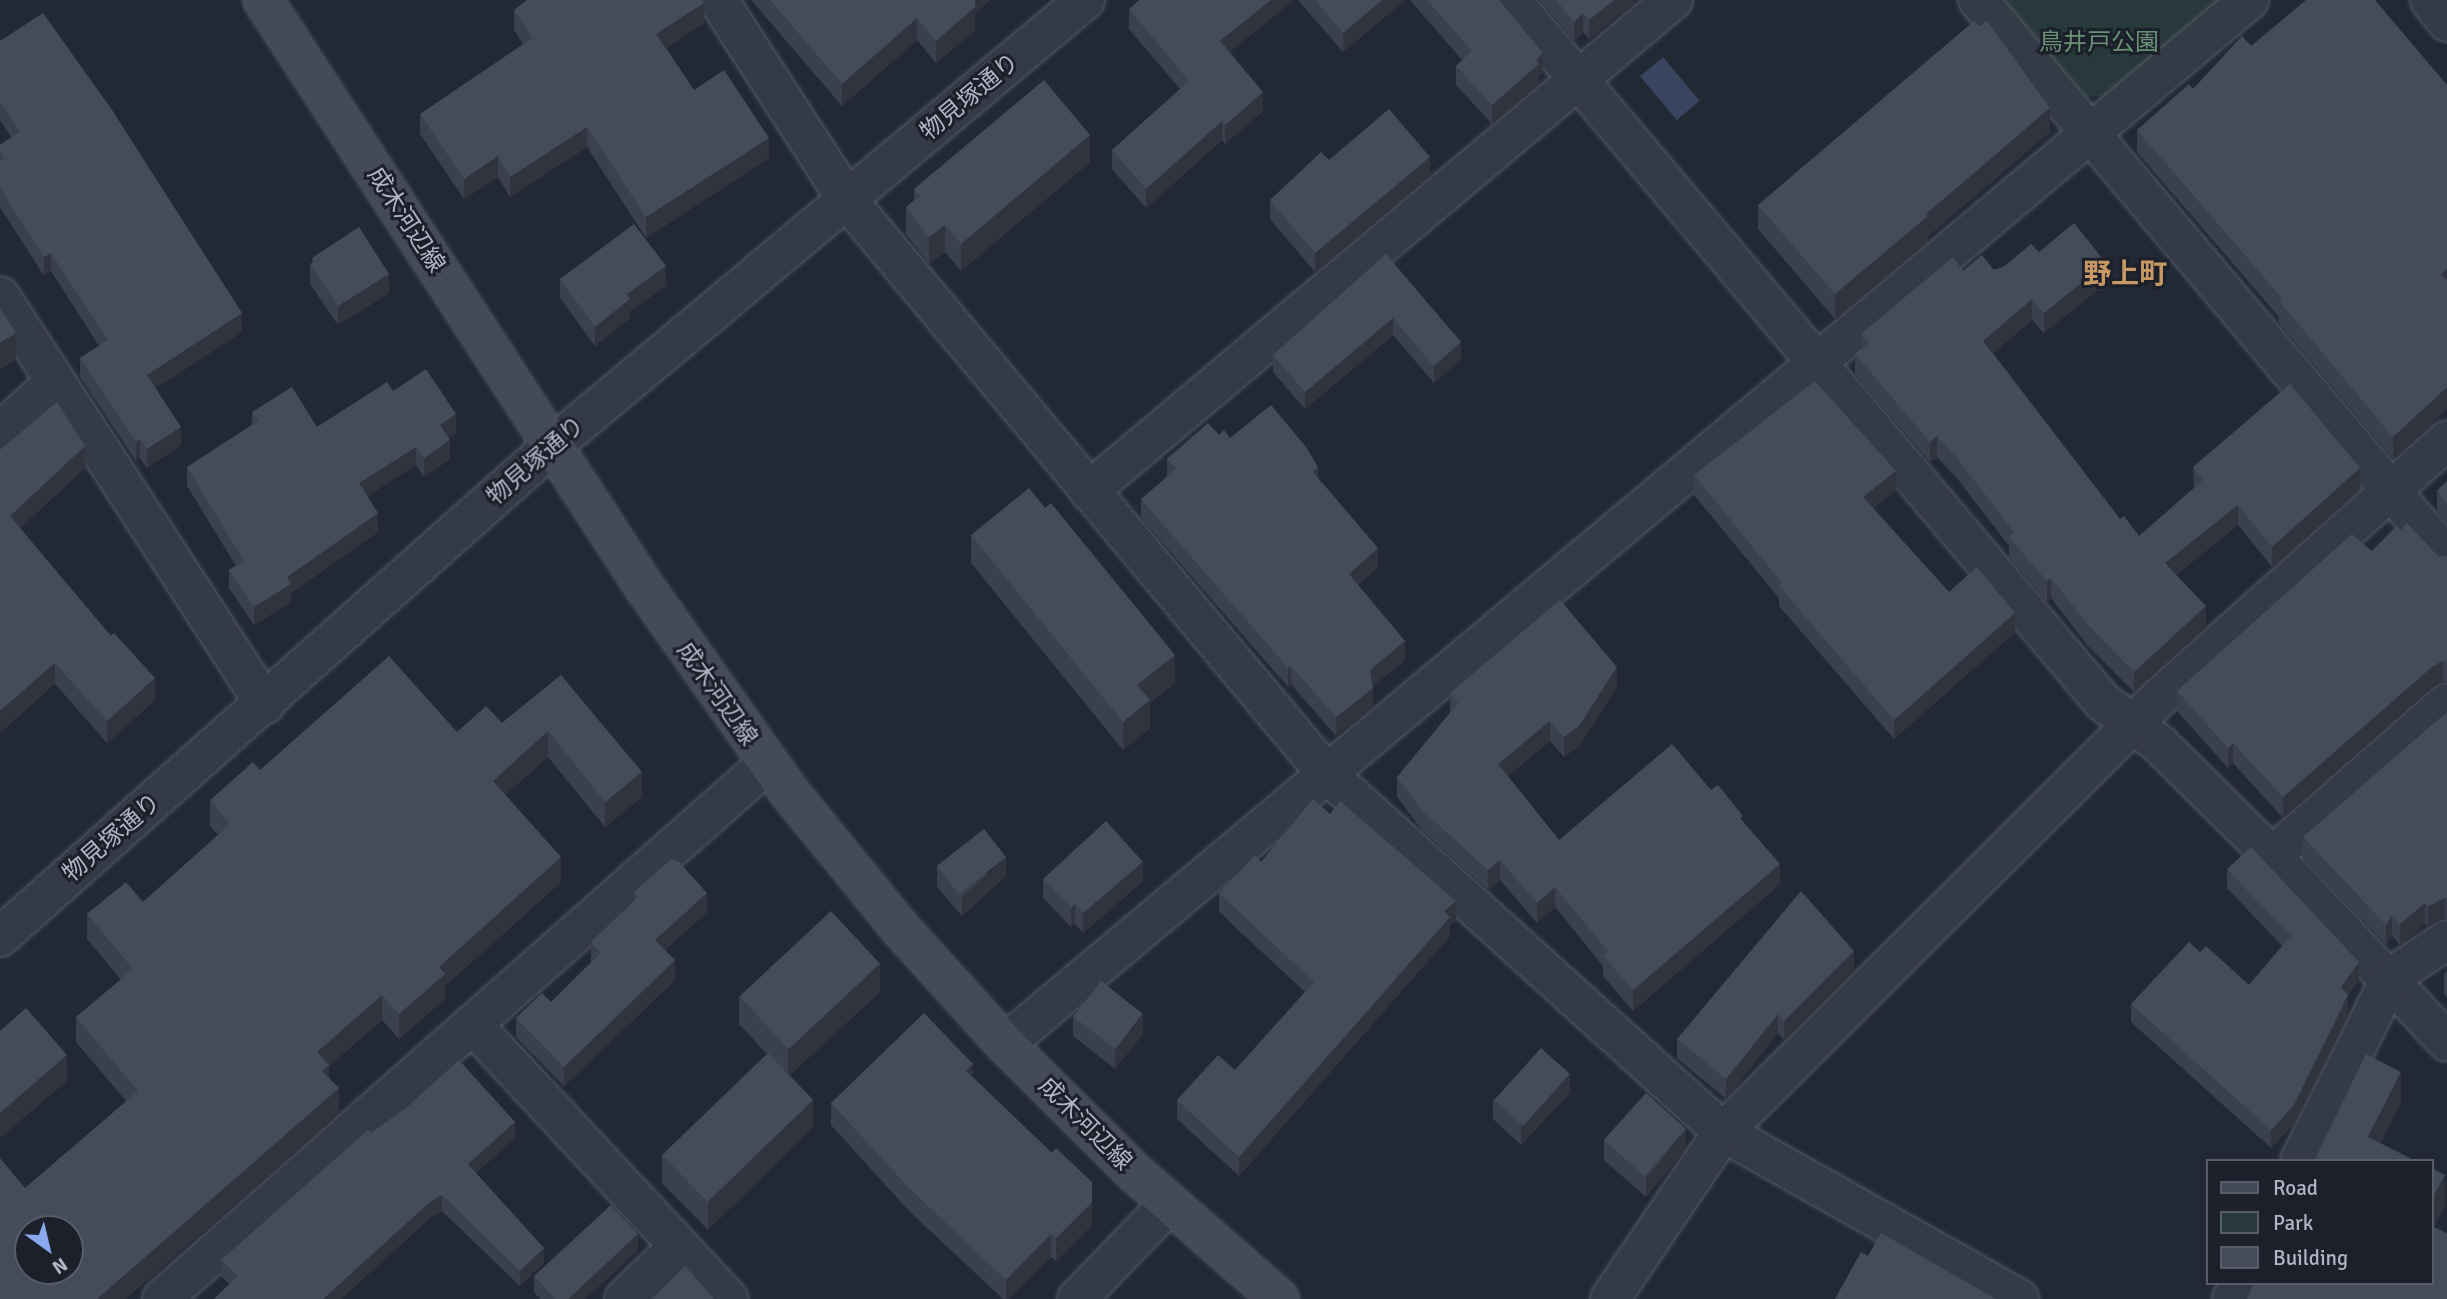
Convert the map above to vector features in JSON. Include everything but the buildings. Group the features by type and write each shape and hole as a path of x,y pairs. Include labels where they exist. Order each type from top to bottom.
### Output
{"main road":[{"name":"成木河辺線","path":"263,0 706,680 767,764 890,916 1004,1044 1169,1204 1279,1299"}],"street":[{"path":"718,0 848,201 1326,773 1723,1132 2019,1299"},
{"name":"物見塚通り","path":"0,937 552,446 1085,0"},
{"path":"1511,0 2104,702 2158,743 2272,856 2391,977 2447,1042"},
{"path":"1089,491 1673,0"},
{"path":"1978,0 2447,557"},
{"path":"1004,1044 2249,0"},
{"path":"2430,0 2447,22"},
{"path":"0,296 265,704"},
{"path":"0,432 55,382"},
{"path":"1610,1299 1723,1132 2132,724 2447,440"},
{"path":"2272,856 2447,703"},
{"path":"162,1299 767,764"},
{"path":"2301,1159 2391,977 2447,940"},
{"path":"472,1024 728,1299"},
{"path":"1076,1299 1169,1204"},
{"path":"624,1299 679,1246"}],"green space":[{"name":"鳥井戸公園","path":"2004,0 2219,0 2103,97 2084,96"}],"water":[{"path":"1663,57 1700,101 1677,120 1640,76"}],"district":[{"name":"野上町","path":"2125,274"}]}
